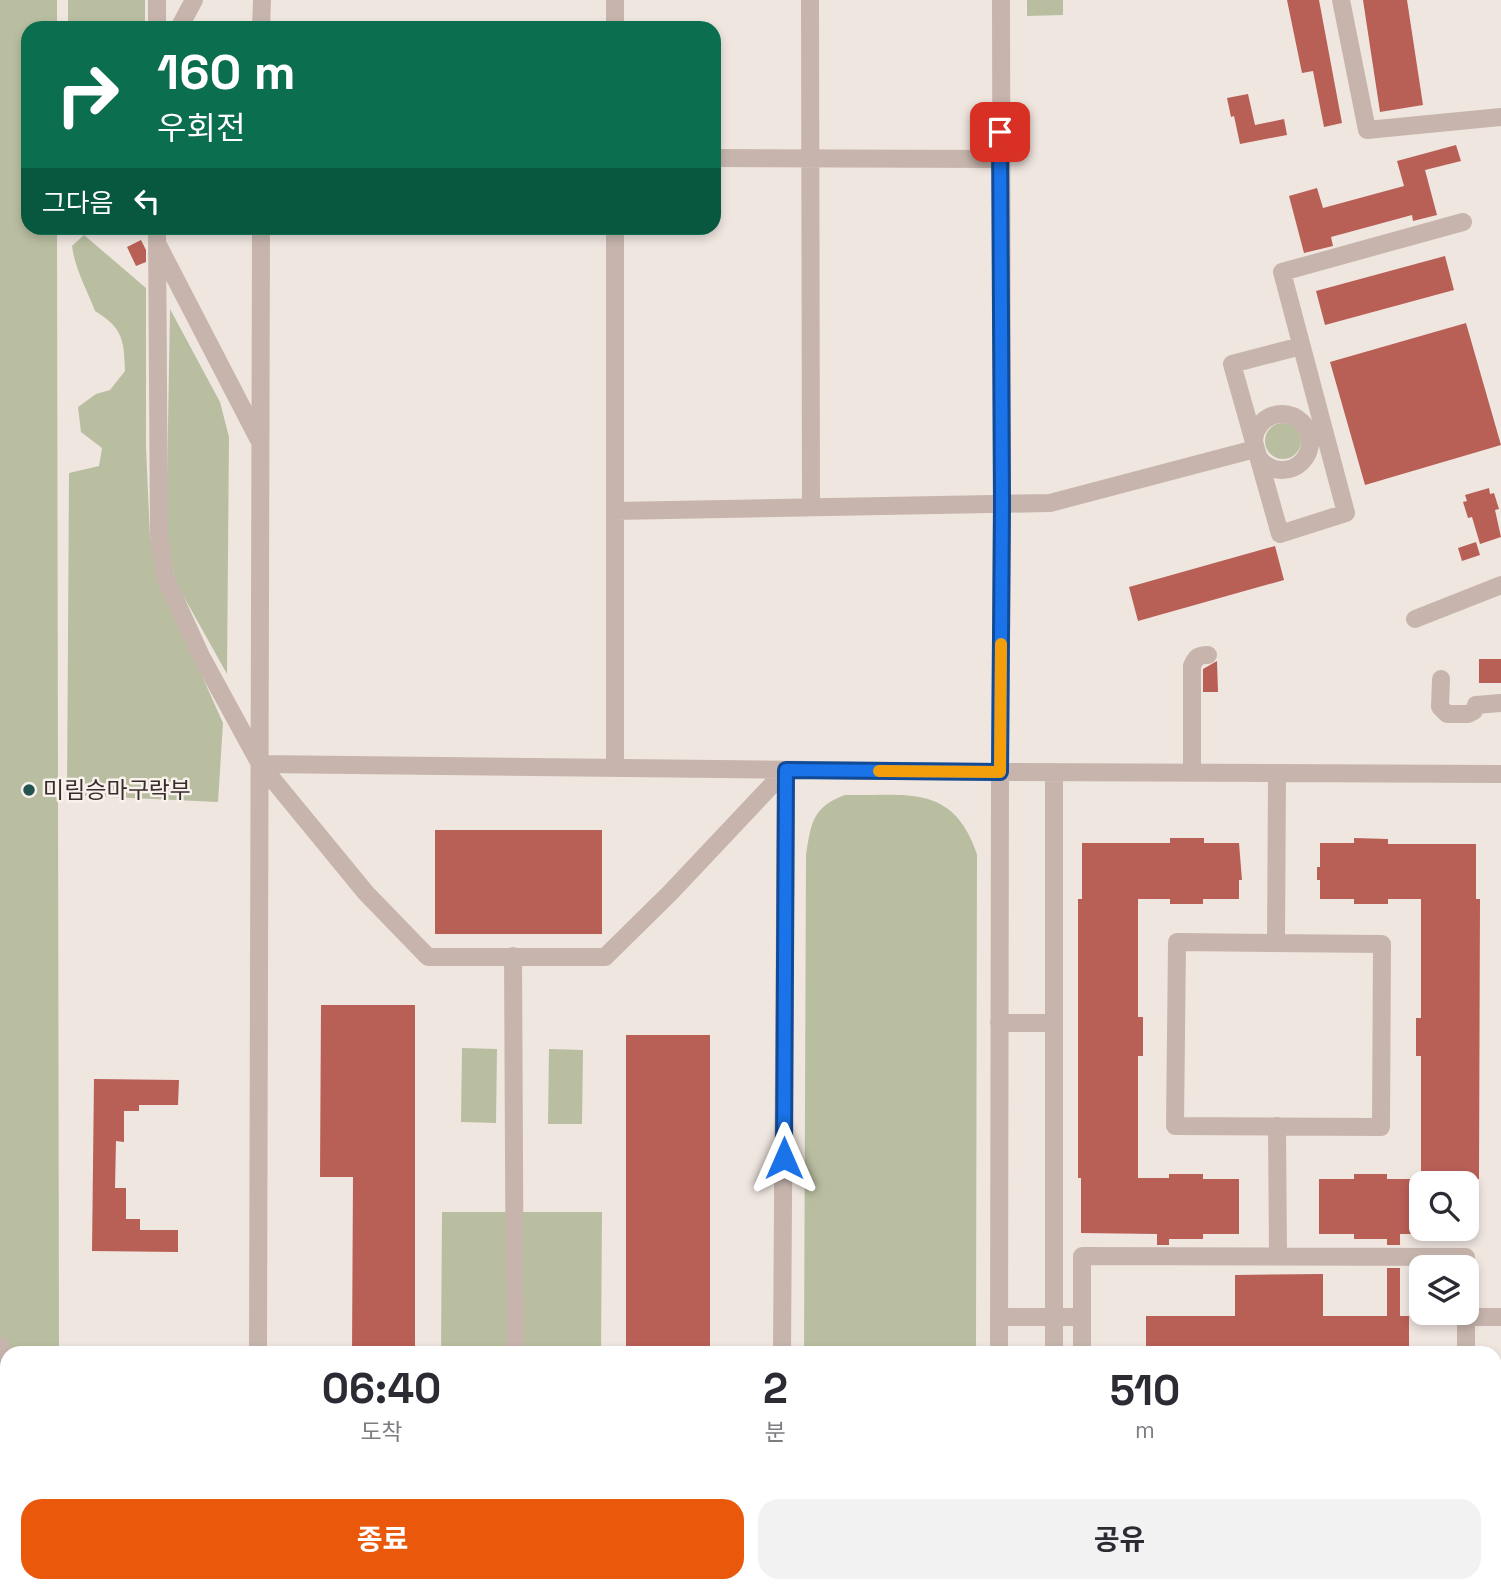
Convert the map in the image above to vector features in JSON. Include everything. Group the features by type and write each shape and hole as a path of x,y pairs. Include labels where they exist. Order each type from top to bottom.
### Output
{"street":[{"path":"157,0 157,21"},
{"path":"182,21 194,0"},
{"path":"261,21 262,0"},
{"path":"615,0 615,21"},
{"path":"810,0 811,507"},
{"path":"999,1346 1001,0"},
{"path":"1340,0 1367,130 1501,117"},
{"path":"721,159 1000,159"},
{"path":"1301,346 1232,364 1280,534 1346,513 1316,430 1301,346 1282,272 1463,222"},
{"path":"258,1346 261,235"},
{"path":"615,235 615,768"},
{"path":"157,236 260,442"},
{"path":"157,236 159,535 165,577 201,656 260,764 366,893 428,957 605,957 670,893 786,770"},
{"path":"1280,414 1292,415 1316,430 1306,457 1297,466 1284,470 1272,468 1261,461 1255,449 1259,426 1268,418 1280,414"},
{"path":"615,511 1033,504 1074,498 1255,449"},
{"path":"1415,619 1501,585"},
{"path":"1192,773 1192,666 1200,655 1208,655"},
{"path":"1441,679 1440,706 1447,714 1468,714 1474,711 1476,705 1501,703"},
{"path":"260,764 1501,774"},
{"path":"782,1346 786,770"},
{"path":"1054,772 1054,1346"},
{"path":"1276,943 1277,773"},
{"path":"1177,942 1382,944 1381,1127 1277,1126 1175,1126 1177,942"},
{"path":"513,956 515,1346"},
{"path":"999,1023 1054,1023"},
{"path":"1277,1126 1278,1256"},
{"path":"1082,1346 1082,1256 1409,1256"},
{"path":"1479,1316 1501,1317"},
{"path":"999,1317 1082,1317"},
{"path":"1466,1325 1466,1346"}],"green space":[{"name":"미림승마구락부","path":"0,0 57,0 57,21 21,21 21,235 57,235 59,1346 0,1346"},
{"path":"68,0 145,0 145,21 68,21"},
{"path":"1027,0 1063,0 1063,15 1027,16"},
{"path":"84,235 146,288 146,447 150,537 160,582 223,723 218,802 67,795 69,473 99,466 102,448 81,432 78,407 96,394 110,390 125,371 124,351 117,329 95,311 76,263 72,246"},
{"path":"170,309 220,402 229,437 227,674 175,581 166,538"},
{"path":"1283,423 1296,428 1301,441 1296,454 1283,459 1270,454 1265,441 1270,428"},
{"path":"845,795 908,795 941,804 955,815 967,831 977,854 976,1346 804,1346 806,855 815,818 819,811"},
{"path":"462,1048 497,1049 496,1123 461,1122"},
{"path":"549,1049 583,1050 582,1124 548,1124"},
{"path":"442,1212 602,1212 601,1346 441,1346"}],"building":[{"path":"1287,0 1319,0 1342,123 1324,127 1313,71 1302,73"},
{"path":"1363,0 1407,0 1423,105 1380,112"},
{"path":"1248,94 1255,125 1284,119 1287,135 1240,144 1227,98"},
{"path":"1456,145 1461,161 1425,170 1437,215 1413,221 1412,215 1331,237 1333,246 1304,253 1289,196 1317,188 1323,208 1404,186 1397,161"},
{"path":"141,240 146,250 146,262 136,266 127,247"},
{"path":"1445,256 1454,290 1325,325 1316,291"},
{"path":"1466,323 1501,445 1365,485 1330,362"},
{"path":"1489,488 1490,494 1494,493 1499,509 1495,510 1501,537 1480,544 1472,517 1468,518 1463,502 1467,501 1465,495"},
{"path":"1476,542 1480,555 1462,561 1458,548"},
{"path":"1275,546 1284,580 1138,621 1129,587"},
{"path":"1479,659 1501,659 1501,683 1479,683"},
{"path":"1217,661 1218,692 1203,692 1203,669"},
{"path":"435,830 602,830 602,934 435,934"},
{"path":"1170,838 1204,838 1204,843 1239,843 1242,880 1239,880 1239,899 1203,899 1203,904 1170,904 1170,899 1138,899 1138,1017 1143,1017 1143,1056 1138,1056 1138,1178 1203,1174 1203,1179 1239,1179 1239,1234 1203,1234 1203,1239 1169,1239 1169,1245 1157,1245 1157,1234 1081,1233 1081,1178 1078,1178 1078,899 1082,899 1082,843 1170,843"},
{"path":"1354,838 1388,839 1388,844 1476,844 1476,899 1480,899 1479,1179 1479,1171 1421,1171 1421,1056 1416,1056 1416,1018 1421,1018 1421,899 1388,899 1388,904 1354,904 1354,899 1320,899 1317,867 1320,867 1320,843 1354,843"},
{"path":"321,1005 415,1005 415,1346 352,1346 353,1177 320,1177"},
{"path":"626,1035 710,1035 710,1346 626,1346"},
{"path":"94,1079 179,1080 178,1105 139,1105 139,1111 124,1111 124,1142 116,1141 115,1188 126,1188 126,1219 140,1219 140,1230 178,1230 178,1252 92,1251"},
{"path":"1354,1174 1387,1174 1387,1179 1409,1179 1409,1234 1400,1234 1400,1245 1387,1245 1387,1239 1354,1239 1354,1234 1319,1234 1319,1179 1354,1179"},
{"path":"1387,1268 1400,1268 1400,1316 1409,1316 1409,1346 1146,1346 1146,1316 1235,1316 1235,1275 1323,1274 1323,1316 1387,1316"}],"slow traffic":[{"path":"879,771 1000,772 1001,644"}],"place":[{"name":"미림승마구락부","path":"29,790"}],"route":[{"path":"784,1158 786,770 1000,772 1000,132"}]}
